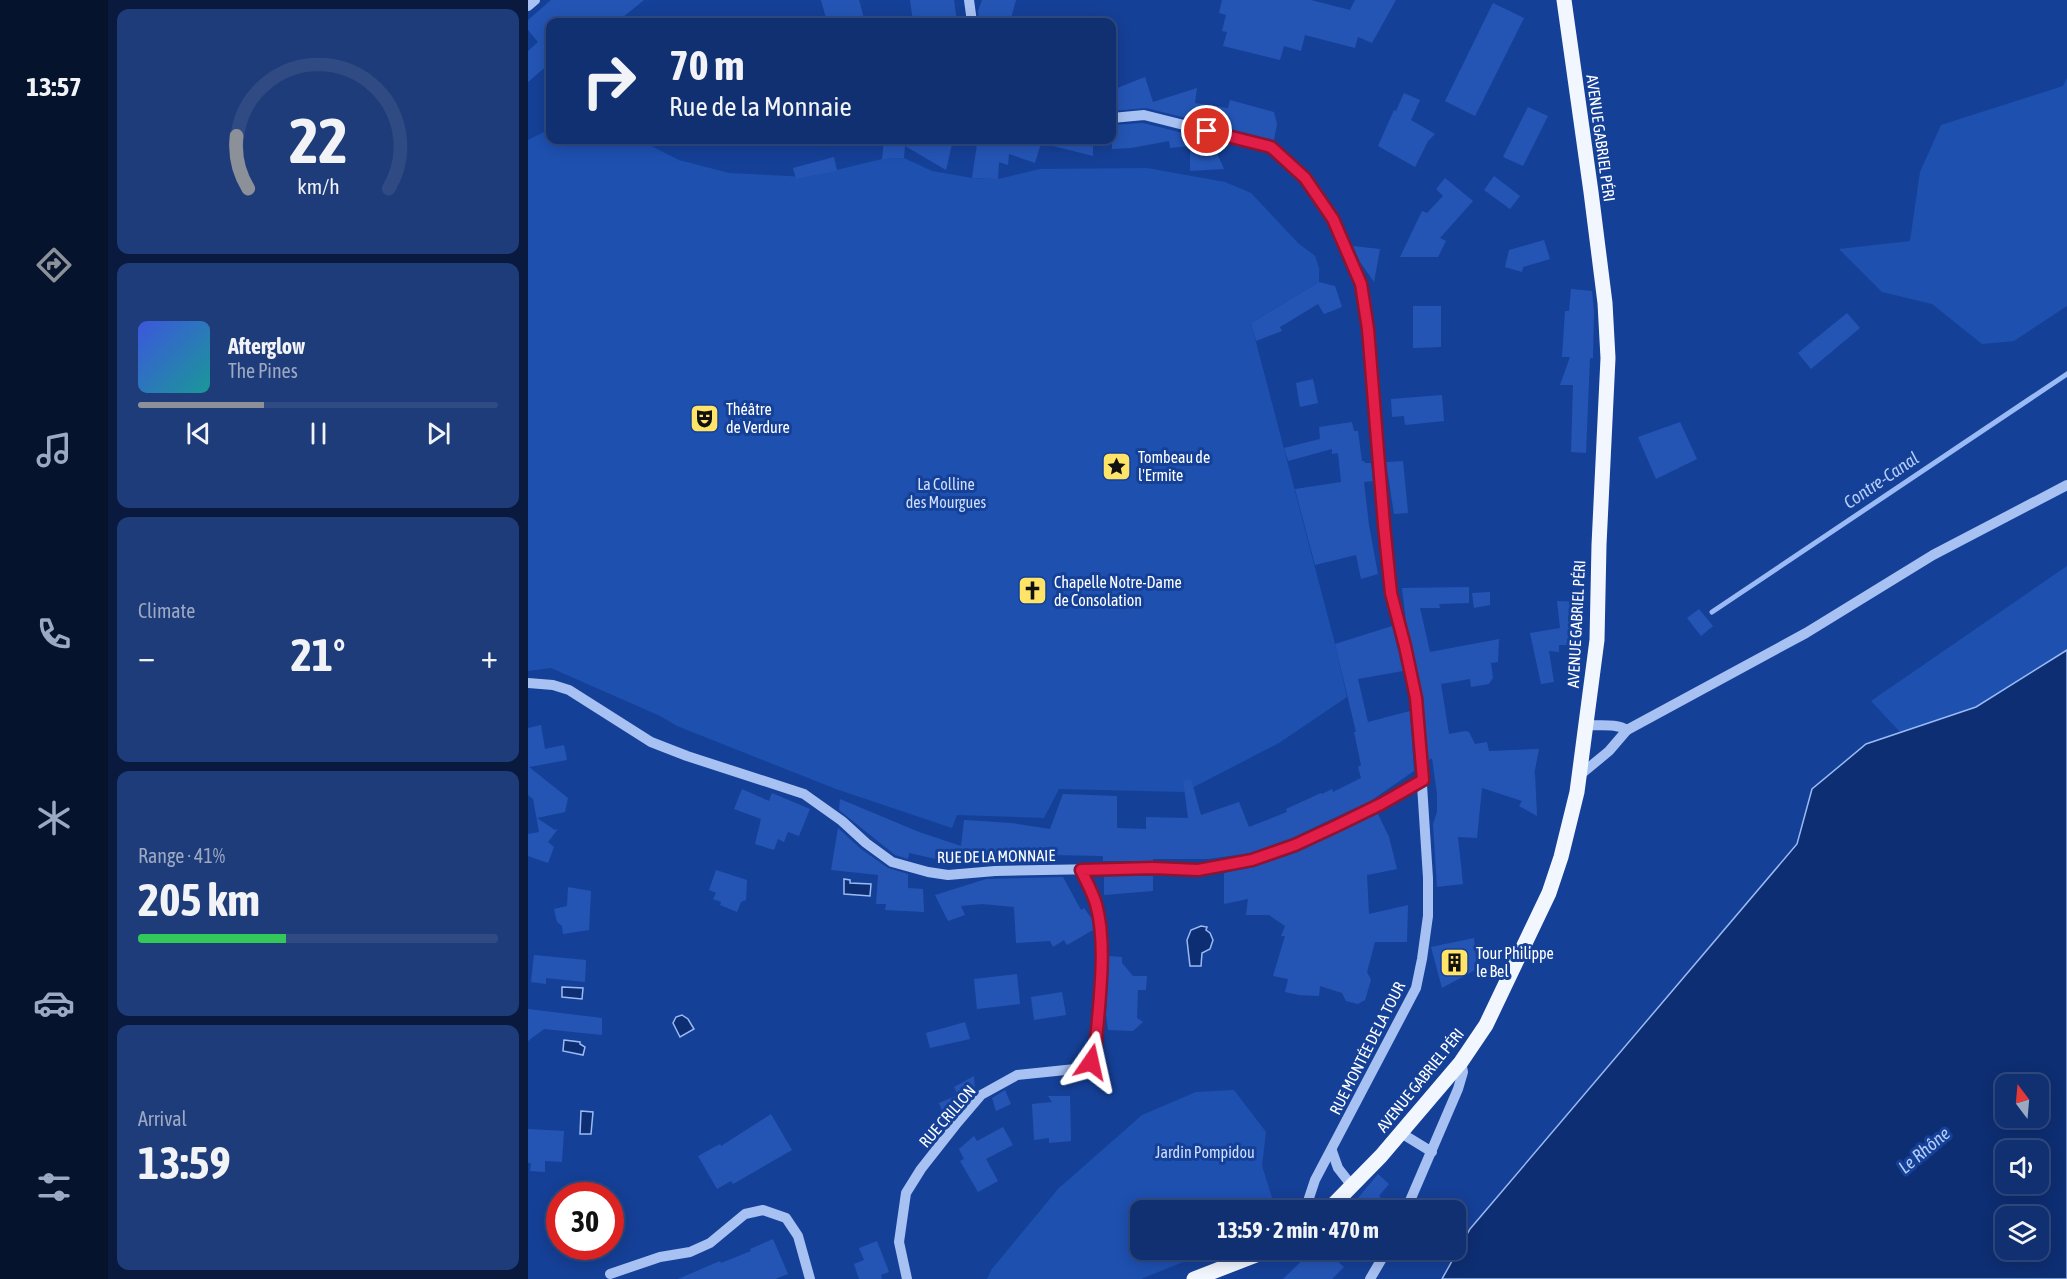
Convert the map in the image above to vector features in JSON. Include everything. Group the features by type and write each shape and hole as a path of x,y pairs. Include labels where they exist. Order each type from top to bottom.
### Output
{"main road":[{"name":"AVENUE GABRIEL PÉRI","path":"1338,1200 1401,1133 1461,1062 1486,1025 1549,893 1571,820 1580,775 1597,640 1608,358 1605,303 1564,0"},
{"path":"1194,1279 1243,1260"}],"street":[{"path":"528,6 535,0"},
{"path":"969,1 971,18"},
{"name":"RUE MONTÉE DE LA TOUR","path":"1116,118 1144,115 1271,147 1305,178 1333,219 1361,284 1374,394 1391,593 1416,698 1423,780 1428,916 1416,988 1332,1151 1315,1179 1309,1200"},
{"path":"1580,775 1609,751 1627,730 1806,633 1933,555 2067,485"},
{"name":"RUE DE LA MONNAIE","path":"528,683 553,685 569,690 651,742 804,794 842,821 892,862 948,875 995,871 1153,868 1198,870 1252,860 1295,845 1336,826 1423,780"},
{"path":"1587,725 1602,727 1619,725 1627,730"},
{"name":"RUE CRILLON","path":"907,1279 899,1242 906,1193 921,1169 958,1122 981,1095 1017,1075 1084,1068 1095,1054 1101,927 1096,903 1081,870"},
{"path":"1410,1200 1458,1089 1463,1072 1461,1062"},
{"path":"1401,1133 1432,1152"},
{"path":"1332,1151 1338,1168 1352,1186"},
{"path":"610,1274 660,1257 690,1252 710,1243 746,1214 763,1210 786,1218 798,1236 810,1279"},
{"path":"1370,1279 1381,1260"}],"green space":[{"path":"2067,78 2067,306 2014,341 1982,344 1932,304 1882,292 1839,249 1910,241 1920,172 1941,125 2063,86"},
{"name":"La Colline des Mourgues","path":"546,131 546,144 647,144 679,160 729,173 807,177 882,159 904,158 932,171 972,178 998,179 1040,169 1147,168 1225,182 1251,193 1298,243 1315,256 1319,268 1319,282 1251,323 1347,697 1279,743 1184,792 1059,789 1044,818 957,815 952,828 836,789 677,726 660,716 551,668 528,671 528,140"},
{"path":"2067,566 2067,650 1976,707 1901,733 1871,701"},
{"name":"Jardin Pompidou","path":"1234,1090 1266,1132 1262,1166 1273,1200 1130,1200 1130,1260 1188,1260 1141,1279 987,1279 992,1269 1058,1189 1142,1115 1196,1092"}],"water":[{"name":"Le Rhône","path":"2067,650 2067,1279 1442,1279 1453,1260 1466,1260 1466,1236 1470,1229 1797,844 1812,789 1866,744 1976,707"},
{"path":"844,879 850,880 850,883 871,884 870,896 844,894"},
{"path":"1201,926 1207,927 1206,930 1213,940 1210,949 1202,953 1201,966 1190,966 1187,940 1191,930"},
{"path":"562,987 583,988 582,999 562,997"},
{"path":"682,1015 688,1019 694,1029 680,1037 673,1023 676,1017"},
{"path":"564,1040 580,1042 585,1047 583,1055 563,1051"},
{"path":"581,1111 593,1112 591,1134 580,1134"}],"building":[{"path":"551,0 644,0 622,18 546,18 546,66 528,82 528,51 538,42 528,30 528,20"},
{"path":"821,0 859,0 864,18 826,18"},
{"path":"910,0 954,0 956,18 912,18"},
{"path":"982,0 1016,0 1011,18 979,18 978,11"},
{"path":"1222,0 1311,0 1350,10 1355,0 1396,0 1372,43 1358,37 1355,48 1305,35 1301,51 1284,46 1280,60 1223,46 1227,32 1222,31 1226,15 1219,13"},
{"path":"1493,3 1524,18 1475,116 1445,101"},
{"path":"1145,77 1153,102 1197,88 1195,103 1228,108 1230,100 1274,112 1277,124 1274,140 1146,108 1116,111 1116,88"},
{"path":"1404,93 1420,100 1411,120 1435,134 1428,141 1415,167 1378,146"},
{"path":"1528,107 1548,116 1523,166 1503,157"},
{"path":"1143,123 1215,141 1215,149 1224,169 1190,171 1190,146 1170,148 1169,141 1112,149 1112,144 1116,144 1116,125"},
{"path":"884,144 952,144 946,170 905,146 904,158 882,159"},
{"path":"977,144 1041,144 1035,163 1009,154 1008,165 999,162 998,179 972,178"},
{"path":"1045,144 1093,144 1093,156"},
{"path":"834,157 837,171 796,179 793,168"},
{"path":"1494,176 1520,196 1510,209 1484,190"},
{"path":"1445,178 1473,201 1440,238 1446,241 1438,257 1400,257 1422,211 1427,213 1443,196 1436,189"},
{"path":"1544,240 1550,259 1523,267 1522,272 1505,267 1509,250"},
{"path":"1353,246 1380,249 1374,282 1360,262"},
{"path":"1319,282 1335,286 1342,307 1324,314 1318,304 1280,327 1282,331 1256,341 1251,323"},
{"path":"1571,289 1592,291 1594,312 1586,453 1571,452 1573,385 1560,385 1570,357 1562,357 1565,311 1569,311"},
{"path":"1413,306 1441,306 1441,347 1413,348"},
{"path":"1847,313 1860,328 1811,369 1798,353"},
{"path":"1313,379 1318,403 1300,407 1296,383"},
{"path":"1442,395 1444,421 1405,425 1404,416 1392,417 1391,399"},
{"path":"1352,422 1354,431 1358,431 1362,461 1371,463 1373,481 1364,482 1378,574 1361,579 1356,555 1315,565 1295,489 1341,482 1338,453 1332,454 1332,449 1288,461 1284,448 1320,439 1319,427"},
{"path":"1680,422 1697,459 1656,479 1638,437"},
{"path":"1403,461 1408,513 1394,514 1386,462"},
{"name":"Chapelle Notre-Dame de Consolation","path":"1035,581 1043,592 1032,600 1024,589"},
{"path":"1469,587 1469,603 1439,604 1440,608 1420,608 1430,652 1499,639 1498,662 1491,663 1493,678 1489,684 1471,687 1470,679 1441,684 1449,734 1469,732 1475,744 1487,742 1489,751 1539,749 1534,775 1535,773 1537,816 1519,806 1522,801 1482,788 1477,838 1458,837 1463,884 1437,887 1433,824 1437,812 1437,794 1432,758 1428,761 1423,697 1406,622 1402,588"},
{"path":"1490,592 1490,605 1474,608 1472,593"},
{"path":"1557,601 1584,602 1581,645 1559,645 1559,652 1549,651 1554,682 1541,684 1530,633 1560,628"},
{"path":"1699,609 1713,626 1701,636 1687,618"},
{"path":"1392,626 1403,671 1358,679 1368,722 1410,711 1414,771 1372,800 1292,838 1250,853 1209,859 1153,859 1153,861 1103,861 1103,856 1052,855 1056,862 959,864 909,853 908,859 895,855 839,810 840,799 919,832 961,846 964,820 1011,823 1050,829 1063,794 1117,796 1117,828 1146,829 1146,817 1188,818 1183,780 1191,779 1201,815 1239,802 1249,827 1287,812 1286,809 1321,793 1332,789 1333,792 1361,778 1358,767 1361,765 1354,732 1356,732 1335,644"},
{"path":"541,725 545,749 564,745 567,760 529,767 568,798 565,812 537,818 555,830 558,829 548,842 554,847 548,863 528,856 528,834 539,832 533,799 528,795 528,728"},
{"path":"742,789 769,801 772,793 810,809 799,836 788,832 784,842 778,839 774,850 755,844 761,819 734,809"},
{"path":"1378,814 1389,837 1397,869 1367,875 1369,914 1408,905 1407,942 1375,942 1367,972 1371,980 1365,1000 1358,1004 1346,1001 1342,993 1320,986 1319,996 1285,992 1288,979 1273,976 1285,936 1281,936 1285,926 1269,915 1246,915 1248,899 1224,904 1224,873 1254,867 1298,852"},
{"path":"838,828 861,849 888,868 908,874 908,888 923,889 924,912 885,910 886,904 876,904 878,875 831,870"},
{"path":"716,870 747,880 746,900 741,902 737,912 720,905 721,902 713,899 716,893 709,890"},
{"path":"1104,876 1153,876 1153,891 1104,895"},
{"path":"1063,877 1081,910 1084,908 1092,919 1093,930 1067,945 1064,940 1053,947 1050,941 1016,943 1014,907 982,904 961,906 965,915 948,921 935,895 986,879"},
{"path":"568,887 591,891 589,930 563,934 562,926 557,922 554,909 567,906"},
{"name":"Tour Philippe le Bel","path":"1474,938 1477,969 1442,988 1431,947"},
{"path":"534,955 586,960 585,982 546,978 546,984 531,982"},
{"path":"1109,956 1122,957 1122,963 1133,976 1147,976 1146,990 1138,990 1137,1018 1143,1022 1133,1031 1108,1030 1106,1014"},
{"path":"1017,974 1020,1004 977,1009 974,979"},
{"path":"1062,992 1066,1015 1034,1020 1031,997"},
{"path":"528,1009 602,1018 602,1035 544,1029 528,1041"},
{"path":"965,1022 970,1039 930,1048 926,1033"},
{"path":"974,1076 975,1090 947,1124 939,1103 958,1095 954,1087"},
{"path":"1005,1090 1011,1104 996,1111 992,1098"},
{"path":"1048,1096 1070,1096 1071,1141 1049,1143 1049,1138 1034,1140 1032,1104 1052,1102"},
{"path":"771,1114 792,1150 733,1184 731,1181 717,1189 698,1156 720,1144 721,1146"},
{"path":"1003,1127 1013,1145 986,1159 998,1181 978,1192 960,1161 964,1159 959,1149 974,1136 977,1141"},
{"path":"528,1129 564,1131 562,1162 545,1161 545,1172 530,1171"},
{"path":"1378,1174 1389,1184 1379,1196 1381,1200 1356,1200"},
{"path":"773,1239 788,1274 775,1279 678,1279 751,1251 750,1249"},
{"path":"877,1241 889,1272 881,1275 882,1279 859,1279 854,1264 864,1260 859,1248"},
{"path":"1303,1260 1336,1260 1344,1267 1332,1279 1283,1279"}],"waterway":[{"name":"Contre-Canal","path":"1712,612 2067,374"}],"place":[{"name":"Théâtre de Verdure","path":"705,418"},
{"name":"Tombeau de l'Ermite","path":"1117,466"},
{"name":"Chapelle Notre-Dame de Consolation","path":"1033,591"},
{"name":"Tour Philippe le Bel","path":"1455,962"}],"route":[{"path":"1091,1062 1095,1054 1101,927 1096,903 1081,870 1153,868 1198,870 1252,860 1295,845 1336,826 1423,780 1416,698 1391,593 1368,329 1361,284 1333,219 1305,178 1271,147 1207,131"}]}
